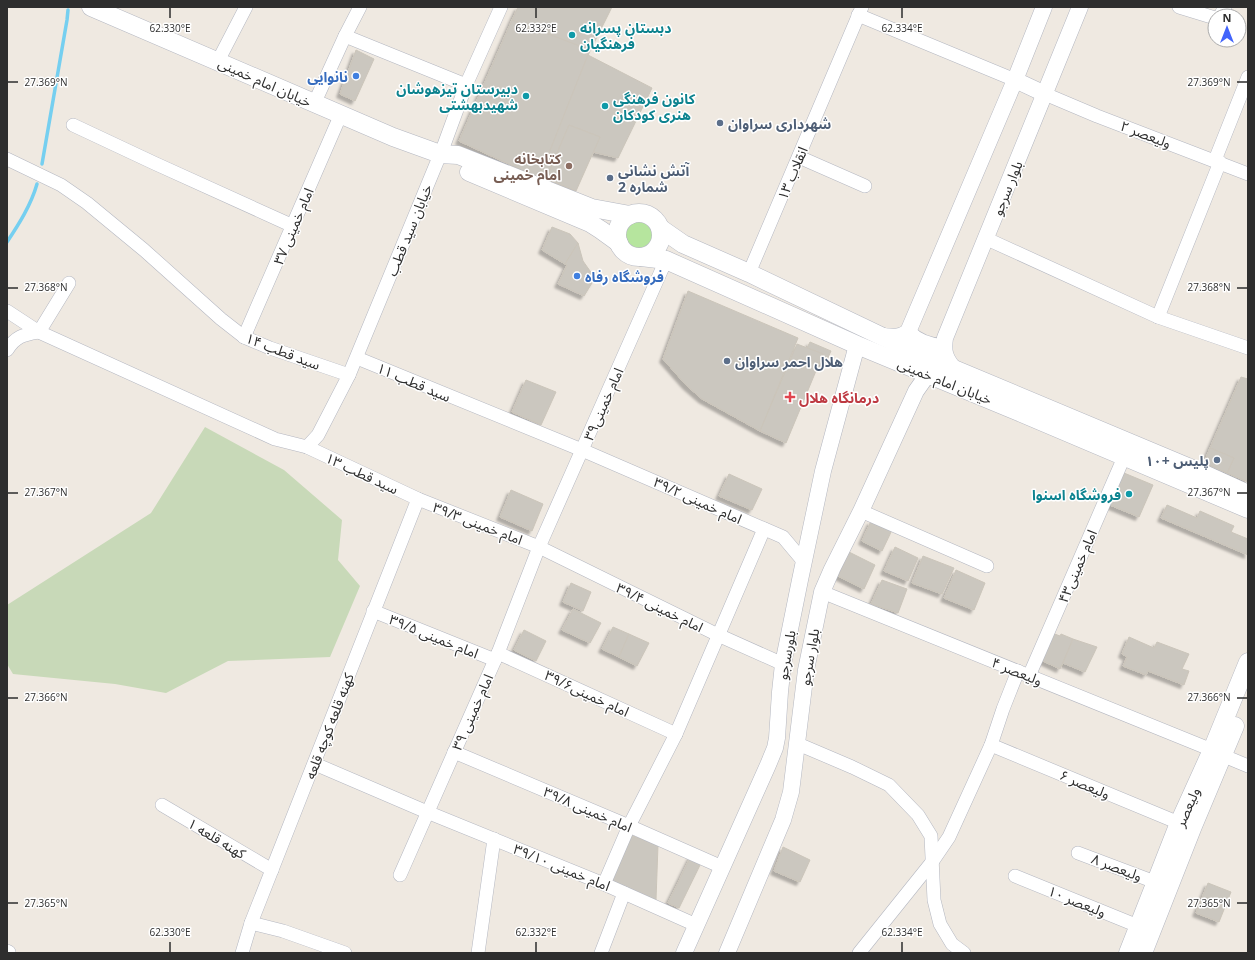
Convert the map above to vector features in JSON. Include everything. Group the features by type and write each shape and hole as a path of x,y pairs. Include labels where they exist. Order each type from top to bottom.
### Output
{"main road":[{"name":"خیابان امام خمینی","path":"91,7 393,137 440,154 458,155 592,208 630,215"},
{"name":"خیابان امام خمینی","path":"440,154 452,165 590,223 618,243"},
{"path":"636,213 649,215 657,222 660,228 661,234 658,247 653,252 641,257 627,254 618,243 617,236 620,224 630,215 636,213"},
{"name":"خیابان امام خمینی","path":"660,228 683,244 749,273 881,336 954,369 1195,470 1248,494"},
{"name":"خیابان امام خمینی","path":"641,257 666,260 857,345 1248,509"},
{"name":"ولیعصر","path":"1143,953 1193,826 1248,662"},
{"name":"ولیعصر","path":"1128,953 1179,823 1218,753 1248,694"}],"street":[{"path":"218,61 246,7"},
{"path":"314,104 360,7"},
{"name":"خیابان سید قطب","path":"307,447 318,436 357,358 440,154 466,85 501,7"},
{"path":"881,336 903,336 908,332 1015,80 1044,7"},
{"name":"بلوار سرجو","path":"944,348 945,338 950,325 1080,7"},
{"path":"1179,7 1207,16"},
{"path":"860,11 1045,94"},
{"name":"انقلاب ۱۳","path":"749,273 860,11"},
{"path":"345,36 466,85"},
{"path":"1158,317 1218,161 1239,98 1248,77"},
{"name":"ولیعصر ۲","path":"1045,94 1097,116 1218,161 1248,174"},
{"name":"امام خمینی ۳۷","path":"244,337 341,114"},
{"path":"73,125 293,226"},
{"path":"799,157 865,186"},
{"name":"سید قطب ۱۴","path":"7,159 62,185 87,203 144,250 221,319 244,337 270,348 349,375"},
{"path":"986,239 1158,317 1248,348"},
{"name":"امام خمینی۳۹","path":"539,547 666,260"},
{"path":"7,350 12,342 20,336 39,332 69,283"},
{"name":"سید قطب ۱۳","path":"7,312 39,332 275,439 307,447 418,499"},
{"path":"908,332 914,339 934,347 944,348 945,357 954,369"},
{"name":"بلورسرجو","path":"684,953 775,748 783,664 823,471 857,345"},
{"name":"سید قطب ۱۱","path":"357,358 582,450"},
{"name":"بلوار سرجو","path":"727,953 783,820 791,792 806,670 822,592 916,391 928,374"},
{"name":"امام خمینی ۳۹/۲","path":"582,450 783,537 804,562"},
{"name":"امام خمینی۴۳","path":"859,953 932,862 949,837 991,745 1003,709 1024,674 1124,457"},
{"name":"امام خمینی ۳۹/۳","path":"418,499 539,547"},
{"name":"کهنه قلعه کوچه قلعه","path":"242,953 251,923 315,764 373,611 418,499"},
{"path":"861,511 986,566"},
{"path":"604,884 629,826 676,734 764,529"},
{"name":"امام خمینی ۳۹/۴","path":"539,547 718,635 783,664"},
{"name":"امام خمینی ۳۹","path":"400,875 496,656 539,547"},
{"name":"ولیعصر ۴","path":"822,592 1248,766"},
{"name":"امام خمینی ۳۹/۵","path":"373,611 496,656"},
{"name":"امام خمینی۳۹/۶","path":"496,656 676,734"},
{"path":"783,664 806,670"},
{"path":"777,738 798,744 852,767 888,785 918,816 931,836 934,900 940,924 952,944 964,953"},
{"name":"ولیعصر ۶","path":"991,745 1179,823"},
{"name":"امام خمینی ۳۹/۸","path":"454,752 722,867"},
{"name":"امام خمینی ۳۹/۱۰","path":"315,764 604,884 696,925"},
{"name":"کهنه قلعه ۱","path":"162,805 272,870"},
{"path":"478,953 494,839"},
{"name":"ولیعصر ۸","path":"1078,853 1155,882"},
{"name":"ولیعصر ۱۰","path":"1016,876 1138,926"},
{"path":"601,953 624,893"},
{"path":"251,923 283,931 345,953"}],"green space":[{"path":"639,220 650,224 654,235 650,246 639,250 628,246 624,235 628,224"},
{"path":"205,427 284,470 342,520 338,560 360,586 330,657 228,661 166,693 115,684 13,674 7,664 7,605 151,513"}],"building":[{"name":"دبستان پسرانه فرهنگیان","path":"518,7 612,7 588,55 512,20"},
{"name":"دبیرستان تیزهوشان شهیدبهشتی","path":"512,20 590,50 539,178 459,141"},
{"name":"نانوایی","path":"356,50 374,59 355,101 340,94"},
{"name":"کانون فرهنگی هنری کودکان","path":"588,55 652,88 618,158 593,152 600,137 569,125 546,179 539,178"},
{"name":"کتابخانه امام خمینی","path":"569,125 600,137 576,191 546,179"},
{"path":"552,227 570,234 578,243 565,264 542,250"},
{"path":"578,243 583,261 595,278 584,296 558,284 567,265 565,264"},
{"name":"هلال احمر سراوان","path":"688,291 798,338 760,431 702,399 686,385 663,359"},
{"path":"810,342 831,351 825,364 820,362 823,354 807,348"},
{"name":"درمانگاه هلال","path":"797,344 823,354 786,443 760,431"},
{"path":"1241,377 1248,379 1248,482 1227,473 1234,458 1210,448"},
{"path":"526,380 556,392 541,425 512,412"},
{"path":"1210,448 1234,458 1227,473 1204,463"},
{"name":"فروشگاه اسنوا","path":"1124,473 1153,485 1139,517 1105,503 1117,475"},
{"path":"729,474 762,489 752,510 719,496"},
{"path":"511,490 543,504 532,531 500,517"},
{"path":"1167,505 1197,518 1200,511 1234,526 1231,532 1248,539 1248,555 1161,518"},
{"path":"871,521 892,530 882,551 862,541"},
{"path":"895,547 918,558 908,581 884,571"},
{"path":"849,552 875,565 864,589 838,576"},
{"path":"923,556 954,568 942,594 912,583"},
{"path":"956,570 985,583 974,610 944,598"},
{"path":"882,580 907,589 898,613 871,604"},
{"path":"571,583 591,592 583,611 563,602"},
{"path":"573,609 601,623 590,643 562,630"},
{"path":"613,627 629,634 619,657 602,649"},
{"path":"524,630 546,641 536,661 514,650"},
{"path":"1052,633 1060,636 1061,634 1073,639 1060,669 1041,660"},
{"path":"629,634 649,643 637,666 619,657"},
{"path":"1129,637 1154,648 1157,642 1189,654 1182,669 1189,671 1184,685 1148,671 1146,675 1123,666 1127,657 1122,654"},
{"path":"1073,639 1097,647 1085,672 1063,663"},
{"path":"630,835 658,845 656,900 611,883"},
{"path":"783,847 810,860 800,882 774,871"},
{"path":"691,856 702,861 679,908 668,903"},
{"path":"1208,883 1231,892 1219,922 1196,913"}],"waterway":[{"path":"42,164 68,10"},
{"path":"7,242 28,207 37,184"}],"place":[{"name":"دبستان پسرانه فرهنگیان","path":"572,35"},
{"name":"نانوایی","path":"356,76"},
{"name":"دبیرستان تیزهوشان شهیدبهشتی","path":"526,96"},
{"name":"کانون فرهنگی هنری کودکان","path":"605,106"},
{"name":"شهرداری سراوان","path":"720,123"},
{"name":"کتابخانه امام خمینی","path":"569,166"},
{"name":"آتش نشانی شماره 2","path":"610,178"},
{"name":"فروشگاه رفاه","path":"577,276"},
{"name":"هلال احمر سراوان","path":"727,361"},
{"name":"درمانگاه هلال","path":"790,397"},
{"name":"پلیس +۱۰","path":"1217,460"},
{"name":"فروشگاه اسنوا","path":"1129,494"}]}
